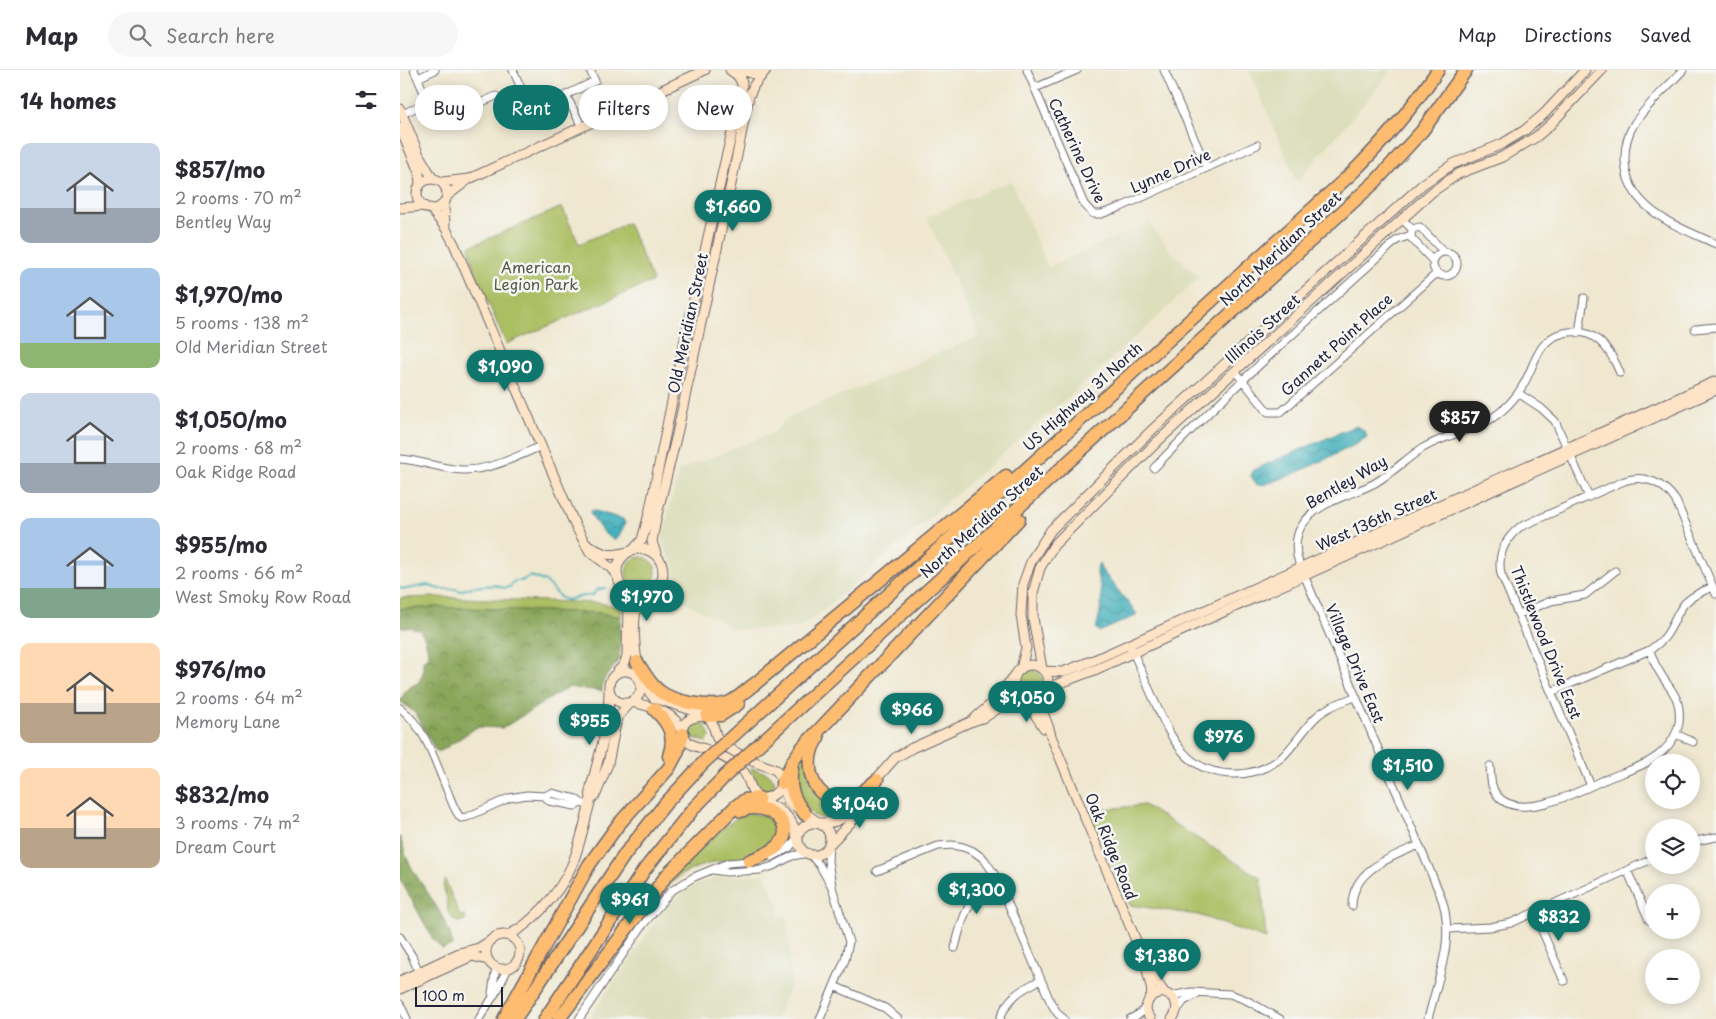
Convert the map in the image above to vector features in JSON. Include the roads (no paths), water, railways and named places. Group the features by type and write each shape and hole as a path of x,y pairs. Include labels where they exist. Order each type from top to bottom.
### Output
{"highway":[{"name":"US Highway 31 North","path":"515,1019 625,854 665,804 704,762 1352,173 1389,134 1438,70"},
{"name":"North Meridian Street","path":"545,1019 645,869 693,809 725,776 1376,181 1422,131 1464,74"},
{"path":"637,662 653,686 660,692 700,705 718,705 730,702 756,683 1036,450 1057,440"},
{"path":"782,783 802,748 991,547 1052,487 1074,458"},
{"path":"707,716 718,715 732,709 756,683"},
{"path":"646,792 666,763 672,744 669,726 654,709"},
{"path":"836,713 813,745 810,754 810,771 816,786 829,797 844,800 857,796 877,780"},
{"path":"504,1019 589,865 614,830 669,768 677,753 683,734"},
{"path":"793,761 790,781 791,789 805,814"},
{"path":"559,1019 660,884 681,860 740,804 750,799 760,798"},
{"path":"716,826 742,810 750,808 762,808 778,818 784,827 785,833 782,841 772,851 748,861"}],"street":[{"path":"414,70 421,85"},
{"path":"418,78 435,70"},
{"path":"512,70 519,85"},
{"path":"569,94 595,81 590,70"},
{"path":"668,87 704,70"},
{"path":"730,70 738,76 742,83"},
{"path":"741,70 754,74 766,70"},
{"name":"Old Meridian Street","path":"631,551 640,543 644,535 680,362 740,99 741,70"},
{"name":"Old Meridian Street","path":"657,556 653,545 653,536 749,96 754,85 766,70"},
{"name":"Catherine Drive","path":"1027,70 1084,204 1088,211 1093,214"},
{"path":"1035,88 1077,70"},
{"path":"1164,70 1207,168"},
{"name":"Illinois Street","path":"1019,670 1026,648 1021,605 1026,575 1036,551 1057,524 1163,420 1423,184 1453,164 1502,144 1525,130 1544,114 1586,70"},
{"name":"Illinois Street","path":"1043,670 1033,618 1033,602 1037,577 1050,550 1059,539 1142,456 1432,192 1452,178 1471,168 1510,153 1536,137 1549,126 1602,70"},
{"path":"1683,70 1652,102 1633,126 1625,151 1627,176 1632,189 1646,208 1658,216 1716,244"},
{"path":"569,101 579,121"},
{"path":"415,107 401,112 417,151 437,180 446,188 445,227"},
{"path":"400,127 403,142 419,172 418,200 445,227 454,244 575,525 590,552 611,568 618,577 625,589 628,608 627,656 624,665 610,682 608,722 587,802 580,844 570,871 554,896 525,932 520,946"},
{"path":"400,207 438,208 469,179 579,128"},
{"name":"Lynne Drive","path":"1093,214 1101,214 1114,209 1257,145"},
{"path":"400,207 424,181 469,179"},
{"path":"1402,219 1412,232 1411,238 1433,261"},
{"path":"1154,468 1191,429 1243,380 1397,240 1420,227 1443,251 1455,256 1457,260 1456,269 1448,276 1440,276 1433,267 1436,255 1443,251"},
{"name":"Gannett Point Place","path":"1235,371 1268,412 1281,412 1437,273"},
{"path":"1584,298 1579,333 1589,335 1603,344 1610,351 1620,373"},
{"path":"1695,329 1716,327"},
{"name":"Bentley Way","path":"1302,572 1296,556 1299,532 1305,522 1316,511 1382,479 1420,450 1434,442 1489,420 1505,408 1518,393 1526,381 1534,359 1545,343 1556,335 1579,333"},
{"path":"680,362 692,363"},
{"name":"West 136th Street","path":"1569,452 1716,381"},
{"name":"West 136th Street","path":"1043,670 1066,671 1131,649 1569,452 1716,390"},
{"path":"1518,393 1549,415 1555,422 1589,497"},
{"path":"400,459 414,460 453,470 475,470 541,446"},
{"path":"660,456 663,467 661,481 664,486"},
{"name":"Thistlewood Drive East","path":"1591,786 1501,574 1501,556 1505,543 1520,527 1589,497 1631,479 1651,480 1666,488 1676,501 1715,591"},
{"path":"586,544 605,555 617,555 639,549 647,550 657,556 663,566 662,577 658,587 650,592 639,604 636,611 635,647 641,692 617,718 608,764 596,794 587,802"},
{"path":"618,577 620,561 631,551"},
{"name":"Village Drive East","path":"1302,572 1443,900 1448,929 1446,949 1428,1019"},
{"path":"1518,614 1551,600 1585,595 1615,572"},
{"path":"625,589 637,594 650,592"},
{"path":"1551,692 1650,650 1668,634 1675,618 1687,601 1696,595 1715,591"},
{"path":"1131,649 1175,743 1194,762 1220,772 1233,774 1249,772 1270,765 1287,752 1321,713 1355,696"},
{"name":"West 136th Street","path":"1045,690 1097,669 1131,649"},
{"path":"1490,766 1491,780 1497,796 1504,802 1516,805 1546,804 1653,759 1672,742 1676,734 1680,714 1674,692 1659,672 1650,650"},
{"path":"713,870 727,872 760,870 792,856 809,853 821,854 856,817 877,780 891,761 902,753 972,721 985,717 1008,702 1025,697 1034,698 1045,690 1048,679 1043,670 1034,665 1019,670 992,703 972,721"},
{"path":"617,673 626,670 630,671 638,676 646,690 654,698 707,716 713,724 717,738 723,744 750,760 774,768 779,773 788,801 825,827 829,834 828,860 832,886 849,942 848,953 820,1019"},
{"path":"1019,670 1015,686 1018,692 1025,697"},
{"name":"Oak Ridge Road","path":"1045,690 1042,710 1051,736 1147,967 1153,973 1160,988 1175,1001 1174,1017"},
{"path":"609,691 618,702 630,702 654,709 674,719 686,740 691,744 722,757 742,769 753,792 790,818 795,826 801,848 809,853 820,866 832,886"},
{"name":"Oak Ridge Road","path":"1025,697 1051,736"},
{"path":"400,708 417,725 461,818 513,797 527,795 544,796 551,793 587,802"},
{"path":"683,734 684,725 688,719 694,716 707,716"},
{"path":"1676,734 1693,742"},
{"path":"760,798 774,794 779,790 782,783"},
{"path":"579,1019 642,926 666,896 684,882 728,863 759,861 774,856 789,848 805,825 831,823 841,820 866,798"},
{"path":"1700,839 1716,837"},
{"path":"877,871 931,848 952,845 973,851 984,859 997,878 1054,1009 1064,1019"},
{"path":"1352,906 1354,891 1361,879 1370,870 1382,862 1419,845"},
{"path":"1448,929 1500,926 1645,862"},
{"path":"1628,870 1645,910"},
{"path":"954,948 971,900 979,890 997,878"},
{"path":"1534,912 1564,981"},
{"path":"400,990 459,953 479,948 498,935 508,935 536,916"},
{"path":"479,1019 498,989 508,968 517,962 521,952 517,941 508,935"},
{"path":"400,937 412,956 421,976"},
{"path":"488,960 486,950 490,941"},
{"path":"400,981 421,976 472,956 488,960 496,967 508,968"},
{"path":"491,999 496,967"},
{"name":"Oak Ridge Road","path":"1147,967 1147,976 1152,986 1151,997"},
{"path":"1000,1019 1007,1003 1012,998 1023,988 1041,980"},
{"path":"834,986 885,1008 898,1019"},
{"path":"1130,1019 1141,1013 1151,997 1158,993 1191,992 1197,994"},
{"path":"1174,1017 1184,1001 1197,994 1219,992 1239,997 1280,1019"},
{"path":"400,1004 404,1018"},
{"path":"1146,1006 1151,1019"}],"water":[{"path":"1355,426 1363,430 1367,437 1322,461 1277,481 1265,484 1257,485 1251,476 1253,470"},
{"path":"592,510 623,519 625,523 619,537 611,538 604,533 590,513"},
{"path":"1099,563 1101,569 1137,614 1099,632 1096,628 1101,602 1101,589 1097,570"}],"waterway":[{"path":"400,588 407,589 427,585 439,589 456,589 460,591 472,587 495,585 504,588 510,587 514,581 521,581 531,576 546,582 561,598 567,600 593,595 596,590 605,588"}],"park label":[{"name":"American Legion Park","path":"536,274"}]}
